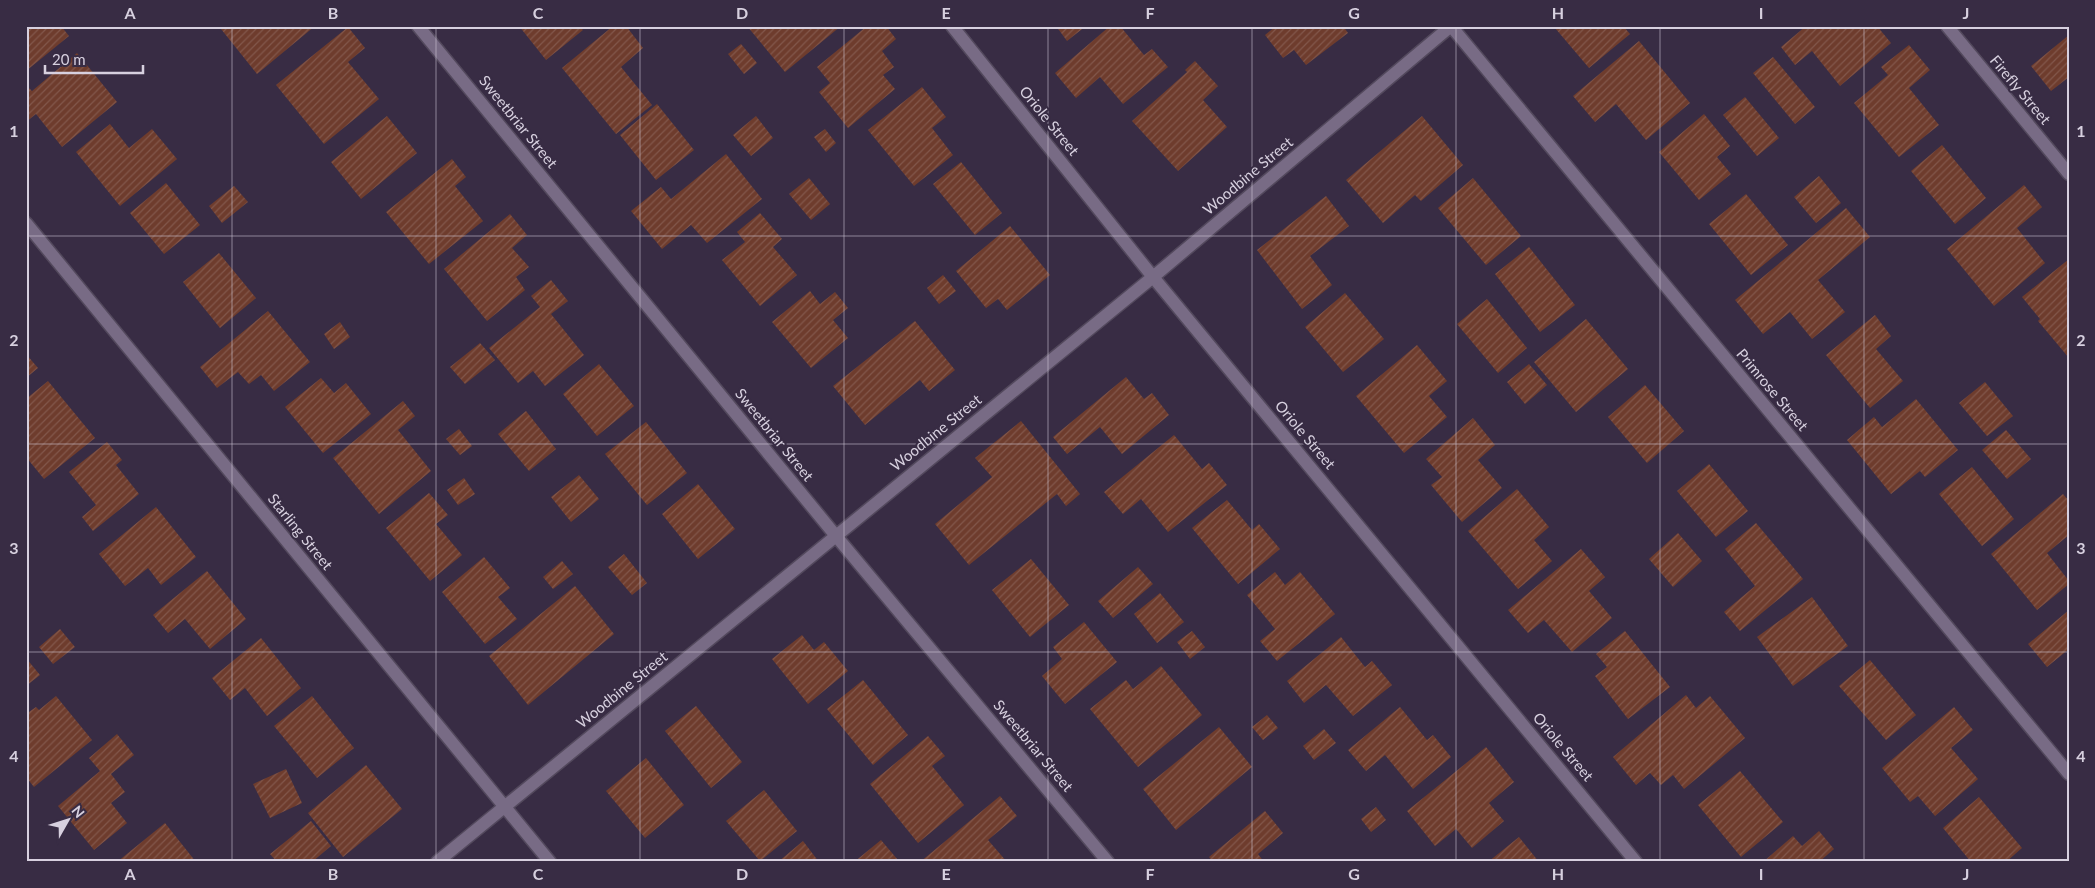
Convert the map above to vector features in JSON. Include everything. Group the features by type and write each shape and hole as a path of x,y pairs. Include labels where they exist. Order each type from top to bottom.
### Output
{"street":[{"name":"Sweetbriar Street","path":"418,26 836,536 1108,862"},
{"name":"Oriole Street","path":"952,26 1154,277 1636,862"},
{"name":"Woodbine Street","path":"438,862 1154,277 1451,26"},
{"name":"Primrose Street","path":"1451,26 2069,774"},
{"name":"Firefly Street","path":"1947,26 2069,174"},
{"name":"Starling Street","path":"26,223 550,862"}],"building":[{"path":"26,26 61,26 69,36 26,71"},
{"path":"224,26 315,26 257,74 221,29"},
{"path":"519,26 579,26 583,30 546,60"},
{"path":"613,26 626,26 643,48 621,67 652,105 616,134 562,68"},
{"path":"747,26 841,26 785,72"},
{"path":"867,26 886,26 896,39 882,51 894,67 883,75 895,89 848,128 819,92 830,83 817,67"},
{"path":"1056,26 1086,26 1067,41"},
{"path":"1110,26 1120,26 1144,55 1152,49 1168,67 1123,104 1100,77 1076,98 1055,73"},
{"path":"1276,26 1343,26 1348,33 1306,65 1294,50 1283,58 1265,35"},
{"path":"1558,26 1623,26 1630,34 1589,68 1555,28"},
{"path":"1806,26 1877,26 1891,43 1840,86 1812,51 1795,65 1781,47"},
{"path":"348,27 365,48 348,62 379,99 324,144 276,85"},
{"path":"2069,35 2069,77 2051,91 2031,66"},
{"path":"1639,41 1690,103 1646,140 1616,104 1595,122 1573,96"},
{"path":"741,44 757,63 744,74 728,54"},
{"path":"1909,45 1930,70 1909,88 1939,125 1899,157 1854,103 1888,75 1881,67"},
{"path":"77,53 117,102 62,147 36,114 26,122 26,85 32,91"},
{"path":"1773,57 1815,107 1795,124 1753,73"},
{"path":"1195,61 1218,86 1203,100 1227,127 1178,171 1132,121 1187,72 1185,70"},
{"path":"922,87 946,117 932,128 953,155 914,186 868,130"},
{"path":"1745,97 1779,138 1757,156 1723,115"},
{"path":"657,104 694,150 656,180 620,135"},
{"path":"1704,114 1730,146 1717,157 1731,174 1699,200 1659,152"},
{"path":"387,116 417,153 361,199 331,162"},
{"path":"756,116 773,138 751,156 733,135"},
{"path":"1422,116 1463,165 1421,201 1415,195 1383,223 1346,180"},
{"path":"110,124 129,148 152,129 177,159 120,206 76,152"},
{"path":"825,129 836,143 826,152 814,137"},
{"path":"1942,145 1986,198 1955,224 1911,171"},
{"path":"726,154 762,199 707,243 691,225 662,249 631,211 661,187 671,199"},
{"path":"452,159 466,177 455,186 483,221 429,264 386,212"},
{"path":"961,162 1002,213 975,235 933,184"},
{"path":"1819,176 1841,203 1816,223 1794,197"},
{"path":"809,178 830,204 811,220 789,194"},
{"path":"1473,178 1521,236 1486,265 1438,208"},
{"path":"166,183 200,225 164,254 130,213"},
{"path":"2024,185 2042,207 2017,228 2045,263 1994,306 1947,249"},
{"path":"234,186 248,202 222,223 209,206"},
{"path":"1746,194 1788,245 1751,275 1709,224"},
{"path":"1326,196 1349,226 1310,256 1332,285 1302,309 1257,250"},
{"path":"1846,208 1870,237 1818,280 1845,312 1812,339 1790,312 1763,334 1735,300"},
{"path":"760,213 782,239 773,247 797,275 760,306 722,260 745,242 737,232"},
{"path":"510,214 527,235 512,248 529,267 516,277 525,290 487,321 444,269"},
{"path":"1010,226 1050,275 1007,310 998,299 986,308 956,271"},
{"path":"1529,247 1575,305 1540,332 1495,274"},
{"path":"219,253 256,298 220,328 183,282"},
{"path":"2069,259 2069,358 2038,321 2040,319 2022,297"},
{"path":"943,275 956,291 939,304 927,288"},
{"path":"551,280 568,301 551,314 584,355 545,386 533,371 518,383 489,348 540,307 531,296"},
{"path":"810,291 820,304 835,292 848,308 833,320 848,338 811,368 772,322"},
{"path":"1345,293 1384,339 1343,372 1305,327"},
{"path":"1487,299 1527,348 1498,373 1457,324"},
{"path":"268,311 310,362 274,391 261,375 249,384 238,372 217,388 200,367"},
{"path":"1875,315 1891,336 1876,349 1903,381 1870,408 1826,355"},
{"path":"1586,319 1628,369 1576,412 1534,362"},
{"path":"915,321 955,370 929,391 920,380 865,425 833,386"},
{"path":"340,322 350,337 334,349 324,334"},
{"path":"480,343 495,360 465,384 450,367"},
{"path":"1417,345 1447,381 1429,396 1447,417 1404,453 1356,396"},
{"path":"26,354 38,368 26,378"},
{"path":"599,364 634,406 597,436 563,394"},
{"path":"1529,364 1547,385 1525,404 1507,382"},
{"path":"1126,377 1144,399 1152,393 1169,415 1122,454 1100,427 1067,454 1053,437"},
{"path":"321,378 334,393 346,383 371,414 323,453 285,407"},
{"path":"48,381 95,438 44,479 26,457 26,399"},
{"path":"1985,382 2013,416 1987,436 1959,403"},
{"path":"1645,385 1684,431 1647,463 1608,417"},
{"path":"1916,399 1958,450 1925,477 1920,471 1891,494 1847,440 1874,417 1882,427"},
{"path":"403,401 415,416 398,430 431,471 379,514 333,458"},
{"path":"526,411 556,449 529,471 498,434"},
{"path":"1473,418 1495,445 1478,460 1502,488 1462,522 1431,485 1442,477 1426,459"},
{"path":"1021,421 1080,494 1066,506 1057,494 969,565 935,524 992,477 975,458"},
{"path":"646,422 687,473 647,505 605,454"},
{"path":"459,429 472,446 460,455 446,439"},
{"path":"2006,430 2031,459 2007,479 1982,450"},
{"path":"1174,435 1202,469 1209,463 1227,485 1168,532 1141,499 1123,514 1104,492"},
{"path":"107,442 122,460 116,465 139,494 93,531 82,517 96,505 69,472"},
{"path":"1709,464 1748,511 1716,537 1677,491"},
{"path":"1972,467 2014,519 1982,546 1939,494"},
{"path":"579,475 599,499 571,522 551,497"},
{"path":"464,478 475,494 458,505 447,490"},
{"path":"698,484 735,529 698,559 662,514"},
{"path":"1517,489 1549,527 1534,540 1552,561 1518,589 1468,531"},
{"path":"429,493 448,515 436,524 462,555 430,581 386,528"},
{"path":"2063,494 2069,501 2069,535 2047,553 2069,581 2069,584 2037,610 1991,554"},
{"path":"1227,500 1252,530 1259,524 1280,549 1238,584 1192,528"},
{"path":"156,507 196,557 161,585 148,568 125,586 99,554"},
{"path":"1756,523 1803,579 1740,631 1724,612 1755,586 1725,549"},
{"path":"1678,533 1702,561 1673,587 1649,559"},
{"path":"1581,549 1605,577 1589,591 1612,618 1572,652 1544,620 1528,633 1508,610"},
{"path":"624,554 647,583 632,595 608,567"},
{"path":"484,557 510,588 498,597 517,619 485,644 442,592"},
{"path":"1031,559 1069,605 1030,637 992,590"},
{"path":"562,561 573,574 553,589 543,577"},
{"path":"1138,567 1153,584 1113,618 1098,601"},
{"path":"207,571 246,619 210,649 185,619 168,633 153,615"},
{"path":"1275,572 1285,585 1300,572 1335,614 1277,661 1260,641 1275,629 1247,595"},
{"path":"575,586 614,634 528,705 489,656"},
{"path":"1160,593 1184,622 1157,643 1134,614"},
{"path":"1812,597 1848,646 1793,686 1757,637"},
{"path":"2069,610 2069,649 2047,667 2028,644"},
{"path":"1084,622 1117,662 1065,704 1042,676 1062,659 1053,647"},
{"path":"60,629 75,647 53,664 39,647"},
{"path":"1192,631 1205,647 1190,659 1177,642"},
{"path":"1625,631 1670,687 1628,719 1595,676 1607,667 1596,654"},
{"path":"802,635 814,650 824,642 848,671 808,704 772,659"},
{"path":"1341,637 1365,667 1372,661 1392,685 1353,716 1326,685 1304,703 1287,681"},
{"path":"261,638 301,688 267,716 245,688 230,700 212,678"},
{"path":"26,658 40,675 26,686"},
{"path":"1870,660 1916,715 1886,740 1839,686"},
{"path":"1161,666 1202,715 1138,767 1090,709 1126,680 1133,689"},
{"path":"863,680 908,735 873,765 827,709"},
{"path":"1686,695 1696,708 1710,696 1745,738 1684,789 1673,775 1661,785 1650,773 1636,785 1613,757"},
{"path":"56,696 92,740 34,787 26,777 26,714 36,707 39,710"},
{"path":"312,696 354,748 317,778 274,726"},
{"path":"696,706 742,762 711,788 665,731"},
{"path":"1400,707 1427,740 1433,735 1451,757 1413,789 1385,755 1366,771 1348,750"},
{"path":"1954,707 1973,730 1951,748 1978,779 1935,816 1918,796 1910,802 1882,768"},
{"path":"1267,715 1278,728 1263,740 1252,727"},
{"path":"1219,727 1252,767 1176,830 1143,789"},
{"path":"1324,729 1336,743 1314,760 1303,746"},
{"path":"117,734 134,755 111,774 125,792 111,803 127,823 94,850 58,806 100,771 89,758"},
{"path":"928,736 945,756 932,766 964,805 918,843 870,784"},
{"path":"1486,747 1514,782 1489,803 1504,821 1472,848 1456,829 1435,846 1407,811"},
{"path":"646,758 684,805 645,838 606,791"},
{"path":"366,765 402,809 343,857 308,813"},
{"path":"286,769 302,803 270,818 253,784"},
{"path":"1740,771 1783,822 1741,857 1698,805"},
{"path":"764,790 797,831 760,861 726,821"},
{"path":"1000,796 1017,816 988,840 1007,862 920,862"},
{"path":"1979,797 2022,848 2006,862 1971,862 1943,828"},
{"path":"1376,807 1386,820 1371,832 1361,819"},
{"path":"1265,811 1283,833 1258,854 1264,862 1213,862 1209,857"},
{"path":"311,821 331,846 312,862 277,862 270,854"},
{"path":"165,823 196,862 117,862"},
{"path":"1819,831 1834,849 1819,862 1763,862 1793,836 1802,846"},
{"path":"1519,837 1539,862 1488,862"},
{"path":"881,840 898,860 854,862"},
{"path":"803,841 819,862 778,862"}]}
